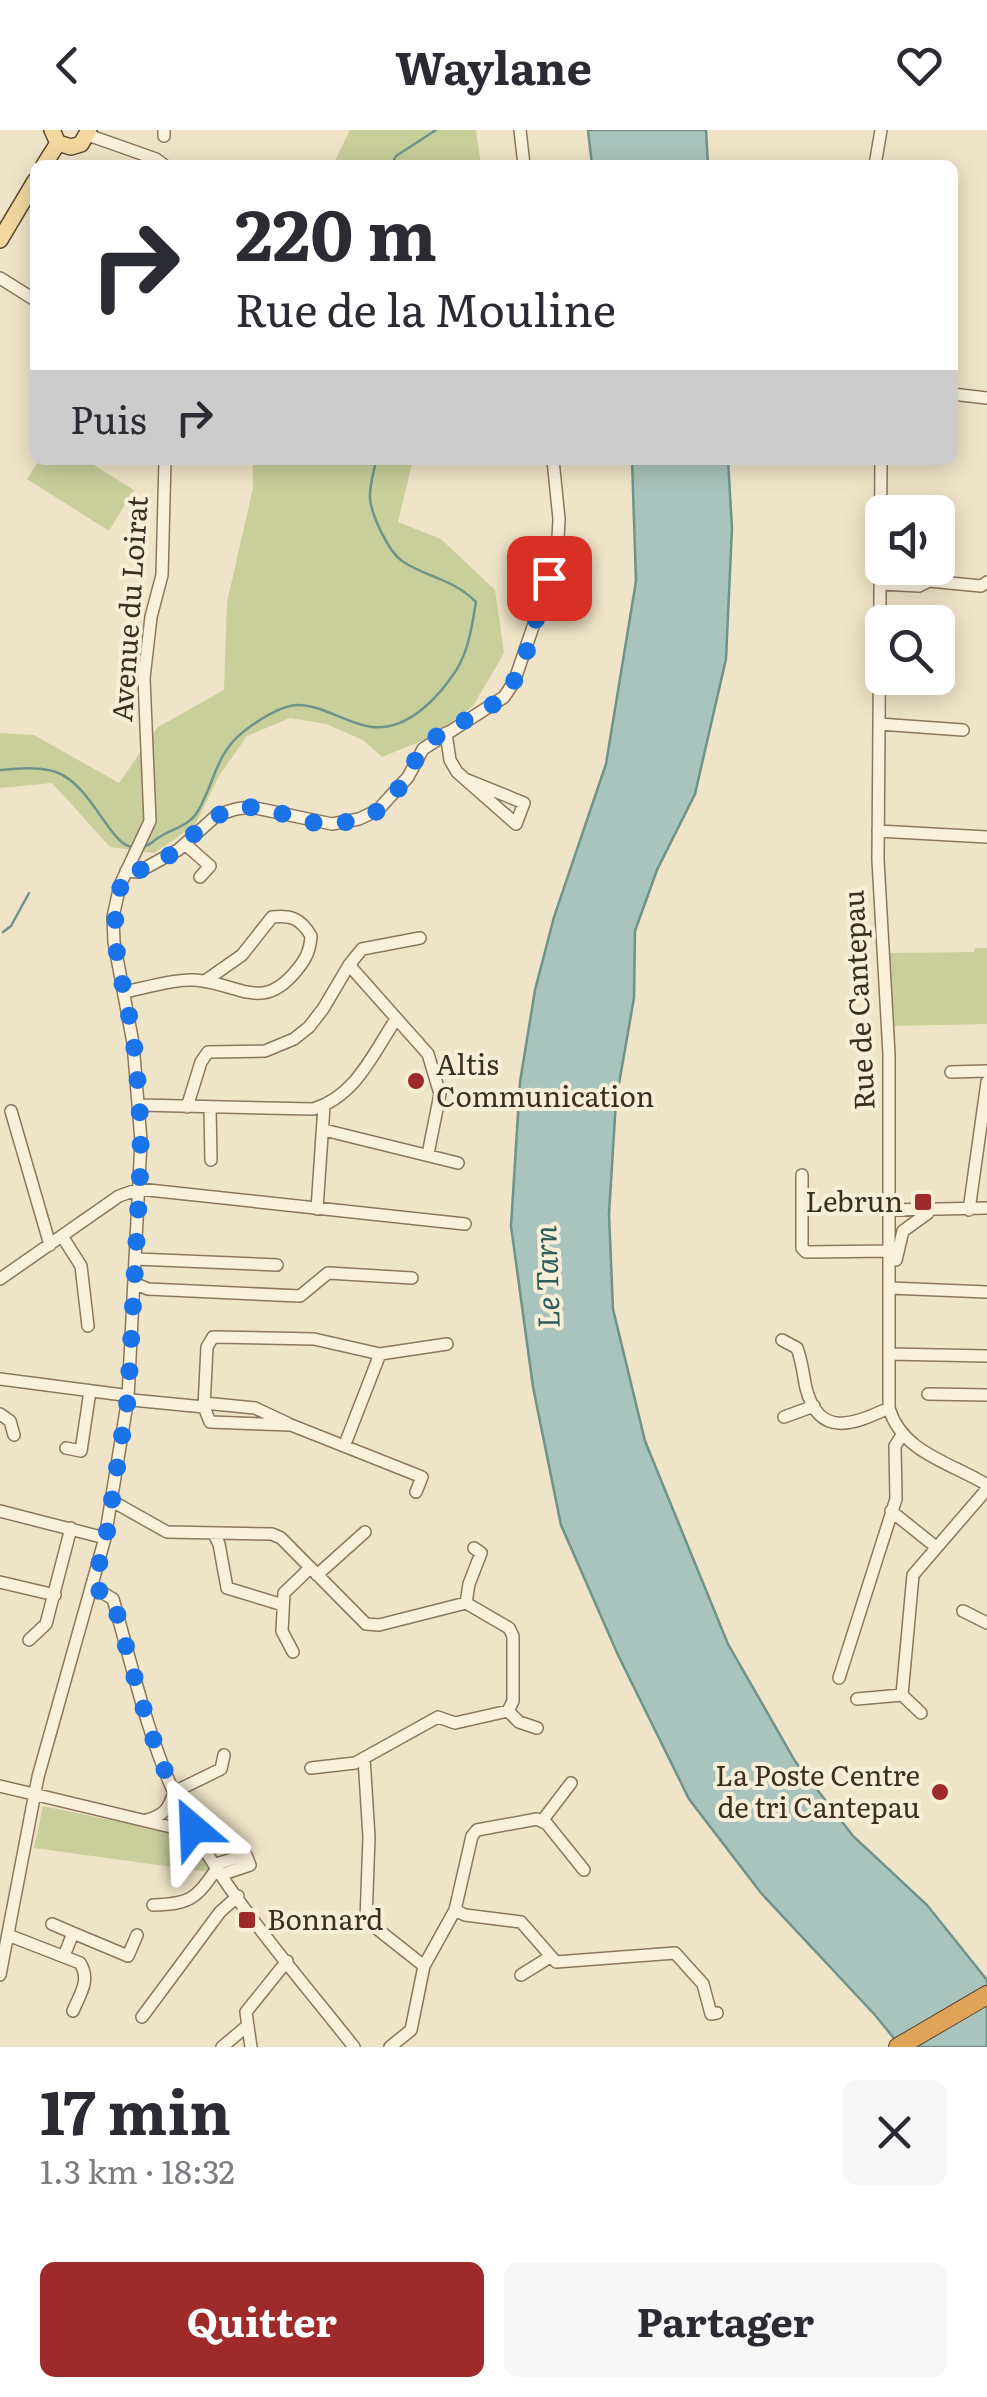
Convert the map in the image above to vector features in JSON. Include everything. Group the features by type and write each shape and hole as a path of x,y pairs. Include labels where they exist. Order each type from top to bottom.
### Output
{"highway":[{"path":"898,2047 987,1994"},
{"path":"920,2047 987,2007"}],"main road":[{"path":"58,140 81,144 88,133"},
{"path":"0,240 30,189"},
{"path":"0,257 30,207"}],"street":[{"path":"520,130 523,160"},
{"path":"876,160 881,130"},
{"path":"88,133 153,160"},
{"path":"0,278 30,297"},
{"path":"958,395 987,398"},
{"name":"Avenue du Loirat","path":"126,871 150,821 144,678 151,617 162,575 161,465"},
{"path":"0,1976 34,1793 106,1538 128,1398 139,1190 139,1106 113,913 126,871 145,869 185,844 217,815 236,808 316,823 359,819 378,810 408,777 424,749 504,696 514,682 557,558 559,519 554,465"},
{"name":"Rue de Cantepau","path":"881,465 881,495"},
{"path":"955,583 982,586 987,582"},
{"name":"Rue de Cantepau","path":"882,585 878,831 889,1054 889,1408 902,1435"},
{"path":"878,724 963,730"},
{"path":"446,733 450,760 465,779 516,824 524,803 465,779"},
{"path":"878,831 987,837"},
{"path":"185,844 210,866 200,877"},
{"path":"125,992 205,981 257,993 282,988 306,959 311,936 300,920 286,915 272,917 242,955 205,981"},
{"path":"186,1107 208,1052 265,1051 294,1039 324,1009 349,964 362,950 420,938"},
{"path":"349,964 428,1054 440,1094 428,1154"},
{"path":"139,1106 312,1110 324,1106 347,1092 396,1019"},
{"path":"951,1072 987,1072"},
{"path":"969,1210 987,1082"},
{"path":"317,1208 324,1106"},
{"path":"210,1108 211,1160"},
{"path":"12,1111 50,1245"},
{"path":"324,1130 458,1162"},
{"path":"802,1175 802,1248 806,1252 890,1250"},
{"path":"0,1279 119,1196 139,1190 465,1224"},
{"path":"890,1210 987,1208"},
{"path":"932,1210 903,1231 890,1288 987,1292"},
{"path":"62,1236 80,1266 88,1326"},
{"path":"136,1259 277,1265"},
{"path":"134,1283 148,1288 300,1296 328,1273 412,1278"},
{"path":"291,1425 210,1422 204,1405 207,1347 214,1338 314,1339 380,1354 447,1344"},
{"path":"782,1340 796,1348 814,1406 838,1425 859,1422 889,1408"},
{"path":"346,1444 380,1354"},
{"path":"889,1354 987,1356"},
{"path":"0,1379 128,1398 254,1408 422,1477 416,1492"},
{"path":"66,1448 80,1451 90,1391"},
{"path":"928,1394 987,1396"},
{"path":"784,1418 814,1406"},
{"path":"0,1414 10,1420 14,1436"},
{"path":"839,1678 896,1498 895,1446 902,1435 915,1447 987,1487 912,1574 902,1695"},
{"path":"112,1501 167,1532 272,1534 282,1538 366,1624 379,1625 466,1603 509,1628 513,1636 513,1701 508,1711"},
{"path":"0,1511 106,1538"},
{"path":"892,1511 936,1547"},
{"path":"28,1640 46,1624 72,1528"},
{"path":"293,1652 282,1631 284,1593 365,1532"},
{"path":"214,1534 220,1544 226,1588 284,1605"},
{"path":"466,1603 481,1553 474,1548"},
{"path":"0,1582 56,1596"},
{"path":"93,1587 113,1599 139,1692 187,1819 238,1896 354,2047"},
{"path":"963,1612 987,1623"},
{"path":"857,1700 902,1695 921,1713"},
{"path":"508,1711 519,1722 537,1728"},
{"path":"311,1768 355,1763 438,1717 455,1723 508,1711"},
{"path":"162,1816 174,1792 221,1769 224,1755"},
{"path":"364,1758 369,1837 366,1920 424,1966"},
{"path":"542,1821 572,1783"},
{"path":"0,1786 196,1833"},
{"path":"147,1820 162,1816 187,1819"},
{"path":"390,2047 411,2030 424,1966 455,1910 472,1836 477,1830 537,1819 584,1870"},
{"path":"153,1905 190,1901 219,1869"},
{"path":"142,2016 220,1912 238,1896"},
{"path":"455,1910 521,1922 550,1957 564,1963 675,1953 702,1984 711,2014 717,2013"},
{"path":"52,1924 128,1956 138,1935"},
{"path":"64,1956 73,1933"},
{"path":"8,1935 80,1963 86,1981 73,2011"},
{"path":"521,1976 550,1957"},
{"path":"251,2047 246,2012 288,1962"},
{"path":"222,2047 247,2026"}],"green space":[{"path":"350,130 476,130 480,160 335,160"},
{"path":"36,465 94,465 134,490 109,531 27,479"},
{"path":"253,465 412,465 398,522 441,539 495,590 504,653 473,706 429,738 382,757 363,740 326,724 290,718 247,736 219,776 195,825 154,853 110,847 52,783 0,788 0,733 34,735 119,783 158,727 224,690 227,602 253,488"},
{"path":"975,948 987,948 987,1024 892,1026 886,953 974,952"},
{"path":"43,1806 173,1833 197,1845 212,1867 209,1872 34,1848"}],"water":[{"path":"588,130 706,130 708,160 591,160"},
{"name":"Le Tarn","path":"632,465 728,465 732,528 726,659 695,794 657,870 635,931 634,998 616,1101 609,1214 613,1309 645,1441 728,1644 795,1761 853,1836 927,1905 987,1980 987,2047 901,2047 761,1893 689,1799 618,1655 561,1525 533,1387 511,1226 520,1082 535,990 554,917 606,764 636,581"}],"waterway":[{"path":"394,160 436,130"},
{"path":"141,847 194,816 227,749 269,714 298,705 372,727 398,724 421,710 457,669 467,645 476,602 458,588 402,561 391,549 370,499 375,465"},
{"path":"0,770 43,769 69,779 116,837 133,847"},
{"path":"3,932 11,926 29,893"}],"place":[{"name":"Altis Communication","path":"416,1081"},
{"name":"Lebrun","path":"923,1202"},
{"name":"La Poste Centre de tri Cantepau","path":"940,1792"},
{"name":"Bonnard","path":"247,1920"}],"route":[{"path":"193,1828 174,1792 139,1692 113,1599 93,1587 106,1538 128,1398 140,1176 134,1043 114,942 113,913 120,886 126,871 138,872 178,850 217,815 236,808 332,824 359,819 378,810 408,777 424,749 504,696 514,682 549,578"}]}
